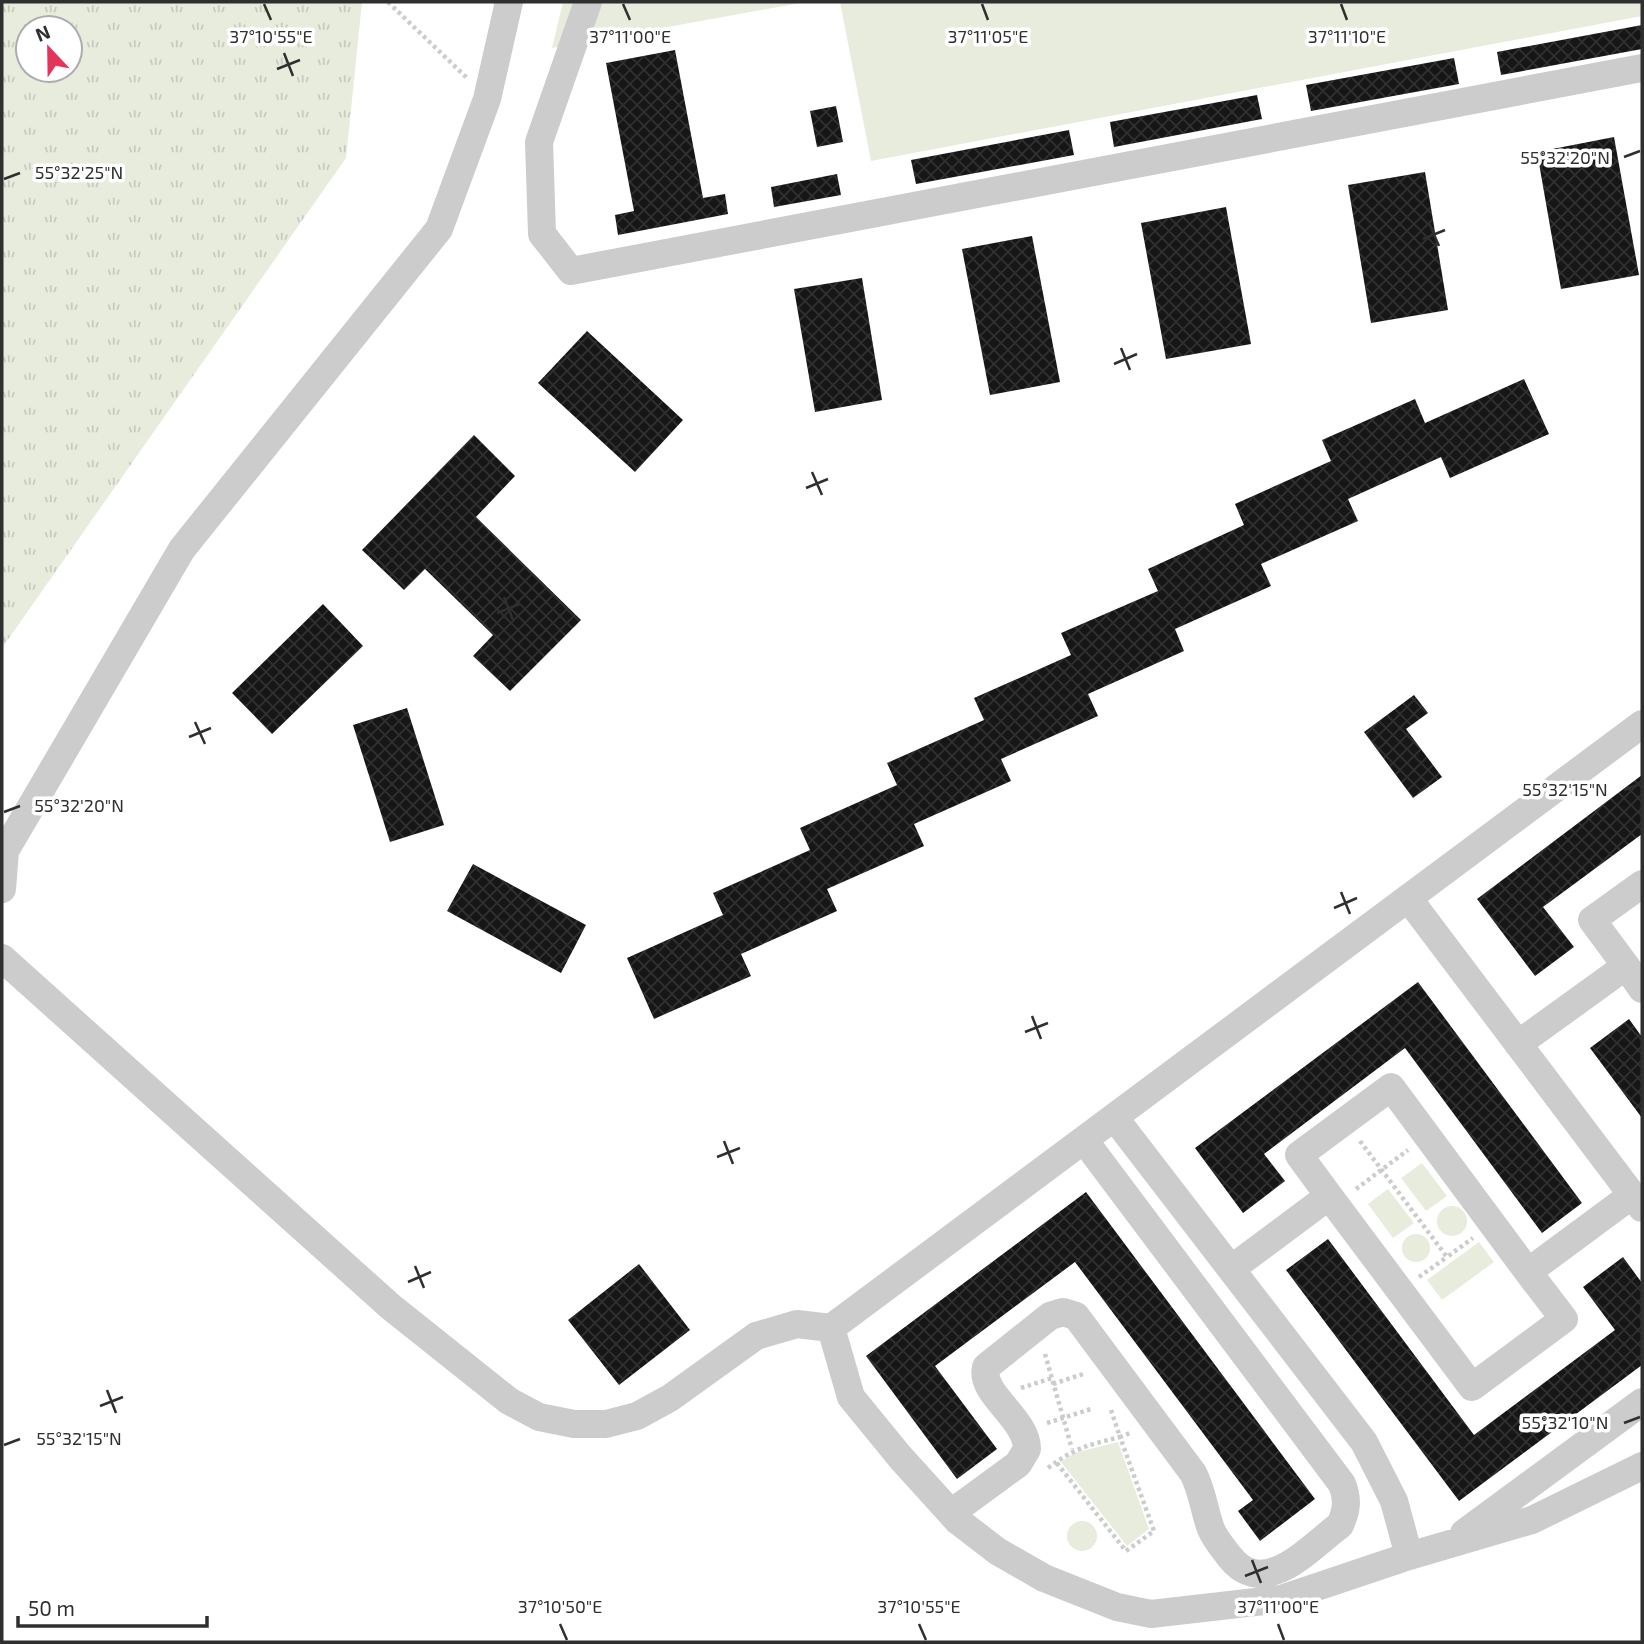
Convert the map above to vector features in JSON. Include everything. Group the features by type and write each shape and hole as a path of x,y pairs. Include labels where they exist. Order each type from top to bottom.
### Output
{"street":[{"path":"2,889 5,851 182,549 439,229 487,99 509,2"},
{"path":"588,2 540,142 542,234 571,271 1642,68"},
{"path":"2,958 391,1307 509,1401 539,1417 574,1424 606,1424 638,1416 670,1398 756,1336 797,1324 831,1328 1642,723"},
{"path":"1642,884 1592,920 1642,989"},
{"path":"1408,898 1637,1202 1528,1272"},
{"path":"1518,1044 1626,966"},
{"path":"1391,1087 1427,1136 1563,1319 1472,1387 1299,1155 1391,1087"},
{"path":"1114,1117 1364,1442 1394,1501 1409,1556"},
{"path":"951,1513 1024,1457 1027,1441 1023,1431 987,1383 985,1372 990,1361 1058,1313 1076,1316 1193,1473 1202,1491 1213,1535 1240,1570 1258,1576 1274,1572 1340,1525 1347,1504 1342,1484 1084,1140"},
{"path":"1231,1269 1332,1200"},
{"path":"831,1328 851,1397 951,1513 997,1550 1044,1578 1080,1594 1151,1614 1281,1599 1409,1556 1532,1520 1642,1466"},
{"path":"1447,1545 1642,1402"}],"path":[{"path":"388,2 487,99"},
{"path":"1345,1121 1447,1257 1492,1223"},
{"path":"1332,1200 1382,1170 1427,1136"},
{"path":"1037,1326 1072,1450"},
{"path":"1053,1384 1112,1364"},
{"path":"1023,1431 1091,1409"},
{"path":"1120,1437 1154,1531 1126,1551 1056,1462 1072,1450 1120,1437"}],"green space":[{"path":"2,2 362,2 346,158 2,648"},
{"path":"563,2 806,2 552,48"},
{"path":"840,2 1642,2 1642,16 871,161"},
{"path":"1422,1163 1447,1196 1426,1211 1401,1178"},
{"path":"1388,1189 1414,1223 1393,1238 1368,1204"},
{"path":"1452,1206 1462,1211 1467,1221 1462,1231 1452,1236 1442,1231 1437,1221 1442,1211"},
{"path":"1416,1234 1426,1238 1430,1248 1426,1258 1416,1262 1406,1258 1402,1248 1406,1238"},
{"path":"1479,1242 1494,1262 1442,1300 1427,1280"},
{"path":"1118,1442 1149,1529 1127,1546 1061,1462 1074,1453"},
{"path":"1082,1521 1092,1526 1097,1536 1092,1546 1082,1551 1072,1546 1067,1536 1072,1526"}],"building":[{"path":"1642,25 1642,49 1501,75 1497,52"},
{"path":"675,50 703,198 725,194 728,214 618,235 615,215 634,211 606,63"},
{"path":"1454,58 1459,84 1311,111 1306,85"},
{"path":"1257,95 1262,119 1114,147 1110,122"},
{"path":"836,106 843,142 817,147 810,111"},
{"path":"1069,130 1074,155 916,184 911,160"},
{"path":"1614,137 1639,275 1561,289 1537,152"},
{"path":"1425,172 1448,310 1371,323 1348,185"},
{"path":"837,174 841,195 774,207 771,187"},
{"path":"1226,207 1251,344 1166,359 1141,223"},
{"path":"1032,236 1060,382 990,395 962,249"},
{"path":"862,278 882,400 815,412 794,289"},
{"path":"587,331 683,420 635,472 538,383"},
{"path":"1524,379 1549,434 1450,478 1441,457 1348,499 1358,521 1261,564 1271,586 1175,629 1184,651 1088,694 1098,716 1001,759 1011,781 914,824 924,846 827,889 837,911 741,954 751,976 654,1019 627,958 723,915 713,893 810,850 800,828 897,785 887,763 984,720 974,698 1071,655 1061,633 1158,591 1148,569 1244,525 1235,504 1331,461 1322,440 1415,399 1425,423"},
{"path":"474,435 515,476 476,517 581,620 510,691 473,656 493,635 425,569 404,590 362,550"},
{"path":"323,604 363,646 272,734 232,693"},
{"path":"1414,695 1428,713 1406,729 1442,777 1413,798 1364,732"},
{"path":"407,708 444,825 390,842 353,725"},
{"path":"1642,775 1642,834 1543,907 1574,947 1535,976 1477,899"},
{"path":"473,864 586,925 561,973 447,911"},
{"path":"1418,982 1582,1203 1542,1233 1405,1048 1264,1154 1285,1181 1243,1213 1195,1148"},
{"path":"1629,1019 1642,1037 1642,1118 1590,1048"},
{"path":"1086,1192 1315,1499 1260,1541 1238,1511 1253,1500 1075,1262 935,1366 997,1449 957,1479 866,1356"},
{"path":"1328,1239 1474,1435 1615,1330 1583,1287 1623,1257 1642,1283 1642,1365 1459,1501 1286,1270"},
{"path":"639,1264 690,1330 619,1385 568,1320"}]}
